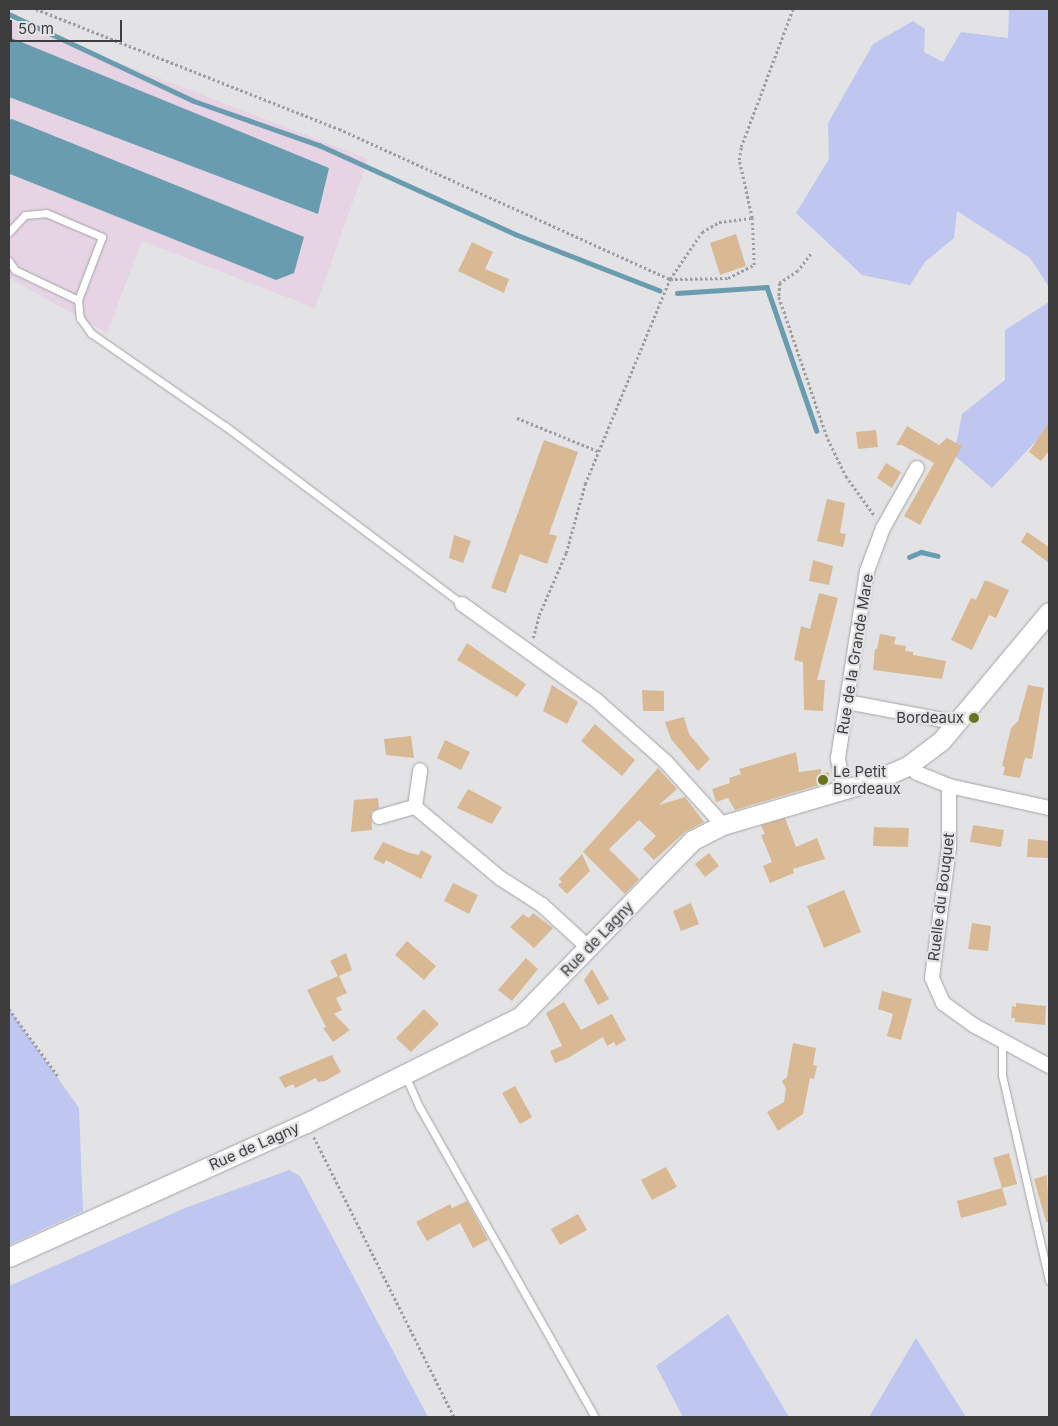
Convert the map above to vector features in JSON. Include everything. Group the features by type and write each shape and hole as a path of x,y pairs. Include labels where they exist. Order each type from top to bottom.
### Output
{"main road":[{"name":"Rue de Lagny","path":"9,1257 306,1123 520,1017 693,840 723,825 844,790 908,765 941,741 1049,612"}],"street":[{"name":"Rue de la Grande Mare","path":"844,790 838,758 867,571 883,528 917,468"},
{"path":"462,604 596,700 665,761 723,825"},
{"path":"847,702 958,723"},
{"path":"908,765 917,773 948,786 1049,808"},
{"path":"415,807 420,770"},
{"name":"Ruelle du Bouquet","path":"948,786 949,847 932,978 943,1003 1002,1041 1049,1066"},
{"path":"379,817 415,807"},
{"path":"415,807 500,878 542,905 589,948"}],"lane":[{"path":"9,232 25,215 46,213 102,236 78,300 80,318 91,333 225,426 462,604"},
{"path":"9,261 15,270 78,300"},
{"path":"1002,1041 1002,1075 1049,1281"},
{"path":"405,1075 595,1417"}],"path":[{"path":"36,9 339,129 670,279 728,278 746,272 754,265 752,218 739,160 741,147 793,9"},
{"path":"528,651 541,608 559,574 598,451 670,279 702,232 719,222 752,218"},
{"path":"811,254 798,271 780,284 779,297 828,439 846,476 883,528"},
{"path":"517,418 598,451"},
{"path":"9,1009 58,1076"},
{"path":"306,1123 454,1417"}],"shaded area":[{"path":"1009,9 1049,9 1049,287 1030,258 957,211 954,238 925,262 910,285 862,275 796,213 829,159 828,123 873,44 913,21 925,29 924,52 943,62 961,32 1008,38"},
{"path":"9,20 368,159 315,308 142,241 107,333 9,278"},
{"path":"9,37 329,168 318,214 9,97"},
{"path":"12,119 304,237 294,273 276,280 10,174 9,120"},
{"path":"1049,302 1049,427 992,488 954,455 962,414 1005,380 1005,330"},
{"path":"9,1009 79,1108 83,1211 9,1245"},
{"path":"289,1170 300,1176 428,1417 9,1417 9,1286 185,1208"},
{"path":"728,1314 789,1417 683,1417 656,1366"},
{"path":"916,1338 966,1417 869,1417"}],"building":[{"path":"736,234 746,266 720,275 710,243"},
{"path":"472,242 493,252 485,269 509,279 504,293 458,271"},
{"path":"1049,422 1049,451 1041,461 1029,452"},
{"path":"907,426 939,445 947,438 962,446 920,525 904,516 934,463 902,445 896,445"},
{"path":"876,430 878,447 858,449 856,432"},
{"path":"544,440 578,452 549,534 557,536 547,564 520,554 506,593 491,588"},
{"path":"886,463 901,472 892,488 877,478"},
{"path":"827,499 845,503 840,533 846,534 843,547 817,541"},
{"path":"1027,532 1049,547 1049,563 1021,542"},
{"path":"454,535 471,541 463,563 449,558"},
{"path":"813,560 833,566 829,585 809,581"},
{"path":"985,580 1009,590 996,618 989,615 972,650 951,640 971,598 976,600"},
{"path":"819,593 838,598 817,680 825,680 823,711 804,710 803,662 794,660 801,626 810,629"},
{"path":"880,634 896,637 894,644 906,646 905,651 913,652 913,655 946,661 942,679 873,670 875,649 877,649"},
{"path":"467,643 526,684 517,697 457,660"},
{"path":"552,685 578,702 567,724 543,711"},
{"path":"1028,685 1044,688 1032,759 1025,758 1020,778 1003,775 1005,767 1002,766 1011,728 1018,721"},
{"path":"642,690 664,691 664,711 643,711"},
{"path":"684,717 689,734 710,759 698,771 671,739 665,722"},
{"path":"595,724 635,760 622,776 581,741"},
{"path":"411,736 414,758 386,755 384,739"},
{"path":"445,740 470,752 461,770 437,758"},
{"path":"796,752 799,772 821,769 821,774 829,772 829,782 735,810 728,798 716,802 712,789 730,783 729,778 741,774 739,769"},
{"path":"658,768 677,789 659,805 685,797 704,822 685,832 654,860 643,849 656,836 639,820 609,849 639,879 625,894 583,852"},
{"path":"468,789 502,807 492,824 457,808"},
{"path":"378,798 379,808 371,812 372,830 351,832 354,800"},
{"path":"785,818 796,847 817,838 825,859 793,869 794,873 770,883 763,866 772,862 761,835 765,834 761,825"},
{"path":"973,825 1004,830 1001,847 970,842"},
{"path":"874,827 909,828 908,847 873,846"},
{"path":"1028,839 1049,841 1049,858 1027,857"},
{"path":"383,842 410,853 419,855 421,850 432,856 421,879 386,860 384,864 373,859"},
{"path":"709,853 719,866 705,877 695,864"},
{"path":"582,854 590,871 567,894 558,885 562,882 559,879"},
{"path":"453,883 478,895 469,914 444,901"},
{"path":"844,890 861,932 824,948 807,906"},
{"path":"691,903 699,924 681,931 673,911"},
{"path":"533,913 553,928 534,948 510,927 523,914 529,918"},
{"path":"972,923 991,926 988,951 968,949"},
{"path":"407,941 436,966 424,980 395,955"},
{"path":"346,953 352,970 339,976 347,993 336,998 342,1010 334,1014 350,1030 333,1042 323,1028 326,1027 307,990 338,976 330,961"},
{"path":"526,958 538,969 512,1001 498,990"},
{"path":"592,969 609,999 598,1005 584,980"},
{"path":"882,991 912,999 901,1040 887,1036 893,1014 878,1009"},
{"path":"564,1002 581,1030 612,1014 626,1040 616,1046 614,1042 607,1046 603,1037 568,1058 555,1063 550,1051 562,1046 546,1013"},
{"path":"1016,1003 1046,1006 1045,1025 1015,1022 1015,1018 1011,1018 1012,1006 1016,1007"},
{"path":"424,1009 439,1024 411,1052 396,1038"},
{"path":"793,1043 816,1048 813,1065 817,1066 814,1079 810,1078 803,1114 778,1131 767,1112 784,1102 786,1089 782,1081 787,1077"},
{"path":"332,1055 341,1072 325,1081 318,1082 316,1078 295,1088 293,1084 285,1088 279,1077"},
{"path":"515,1086 532,1117 520,1124 502,1093"},
{"path":"1009,1153 1017,1184 1002,1188 993,1158"},
{"path":"666,1167 677,1187 652,1200 641,1180"},
{"path":"1047,1175 1049,1222 1046,1222 1034,1179"},
{"path":"1002,1188 1007,1205 961,1218 957,1201"},
{"path":"467,1201 488,1240 473,1248 460,1223 427,1241 416,1222 450,1204 452,1208"},
{"path":"578,1214 587,1230 560,1245 551,1229"}],"waterway":[{"path":"9,14 194,101 319,145 515,234 659,290"},
{"path":"677,293 767,287 817,431"},
{"path":"909,557 921,552 938,556"}],"place":[{"name":"Bordeaux","path":"974,718"},
{"name":"Le Petit Bordeaux","path":"823,780"}]}
